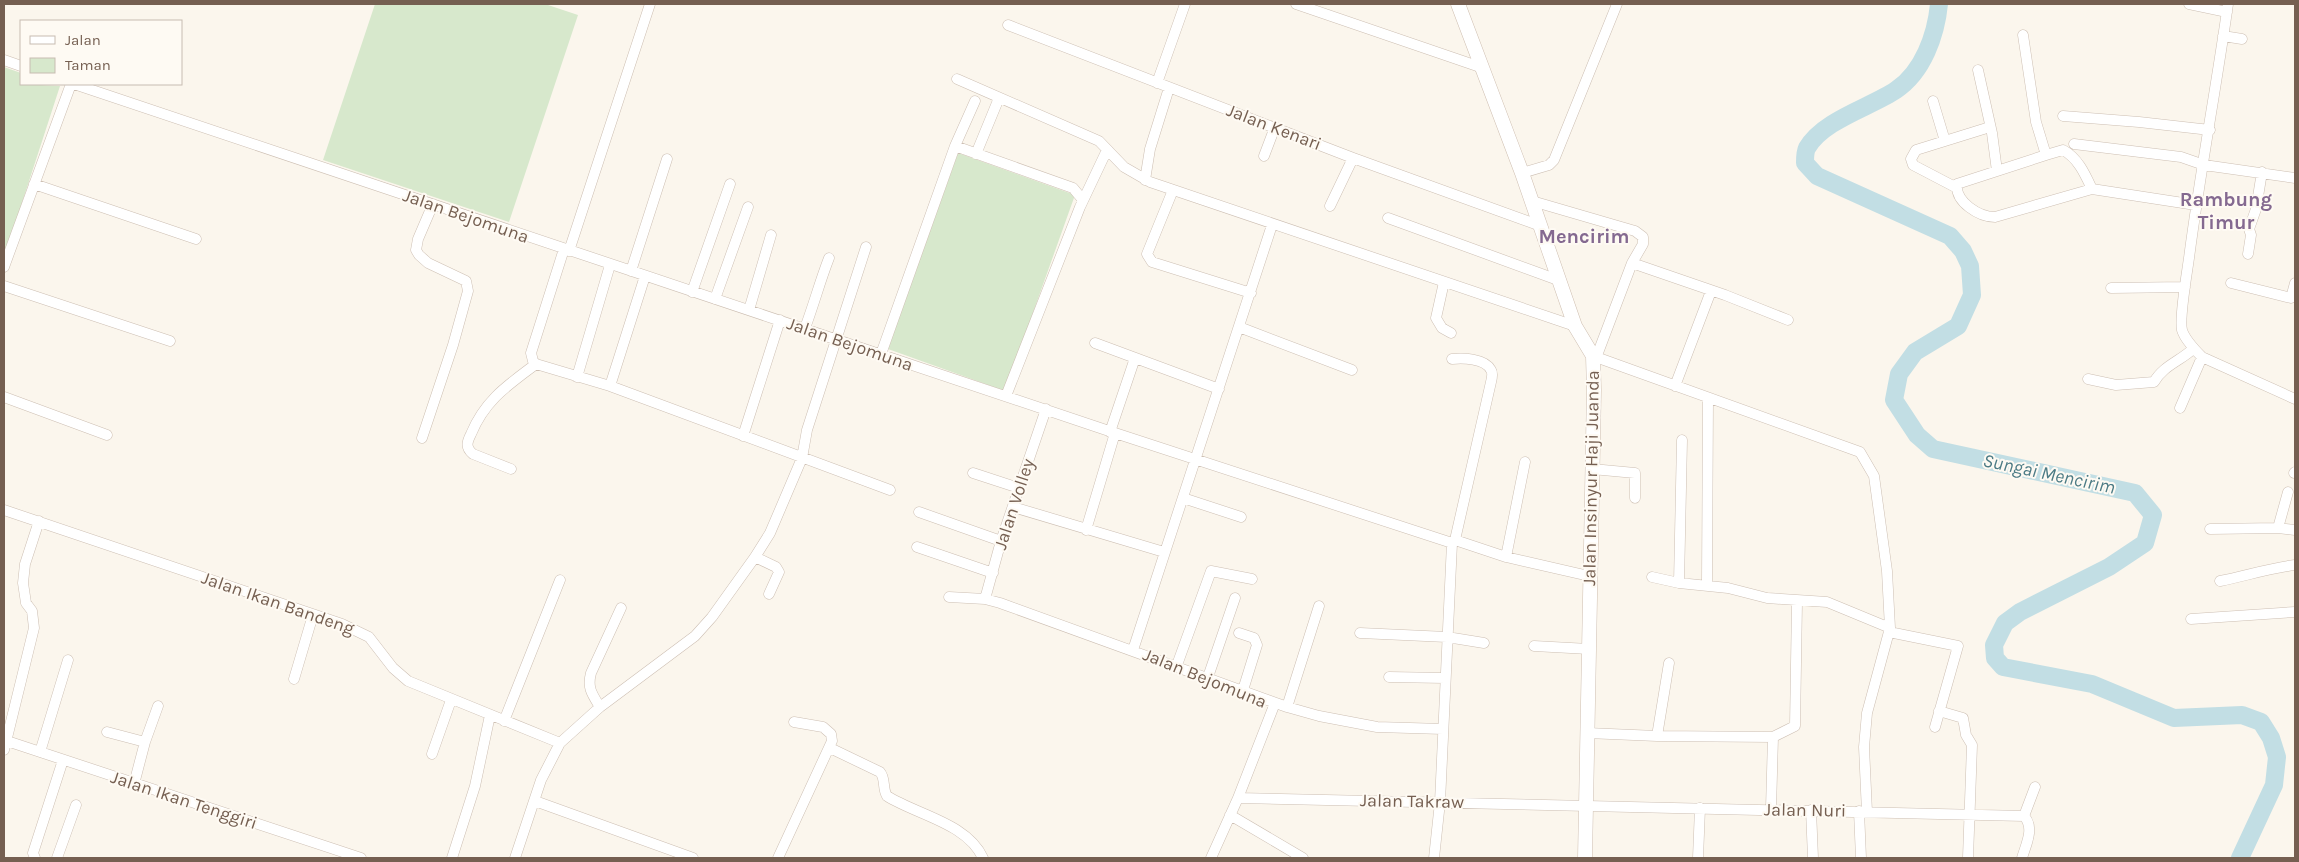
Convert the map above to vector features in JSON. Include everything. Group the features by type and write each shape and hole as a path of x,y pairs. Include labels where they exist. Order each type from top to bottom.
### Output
{"street":[{"path":"650,4 531,354 532,360 536,364 610,386 890,490"},
{"path":"1157,83 1185,4"},
{"path":"1296,4 1483,68"},
{"name":"Jalan Insinyur Haji Juanda","path":"1458,4 1522,173 1558,280 1576,326 1594,357 1585,858"},
{"path":"1522,173 1549,165 1554,160 1617,4"},
{"path":"2189,4 2228,8 2210,130 2196,205 2185,287 2182,330 2193,349 2202,357 2295,399"},
{"name":"Jalan Kenari","path":"1008,25 1169,88 1275,126 1353,158 1541,226"},
{"path":"2023,35 2036,122 2046,155"},
{"path":"2224,36 2242,39"},
{"path":"4,60 20,66"},
{"path":"1978,70 1997,171"},
{"path":"956,79 1099,141 1124,167 1145,180 1272,225 1576,326"},
{"path":"4,267 72,85"},
{"name":"Jalan Bejomuna","path":"75,85 1196,459 1133,650 1274,702 1238,798 1211,858"},
{"path":"1145,180 1150,150 1169,88"},
{"path":"976,154 999,98"},
{"path":"881,354 955,146 975,101"},
{"path":"1933,101 1945,141"},
{"path":"2063,116 2210,130"},
{"path":"1264,156 1275,126"},
{"path":"1990,127 1916,150 1912,161 1913,165 1956,188 1964,202 1987,217 1995,217 2092,189 2196,205"},
{"path":"2074,144 2181,157 2204,165 2295,178"},
{"path":"955,146 1073,188 1083,200"},
{"path":"1006,396 1083,200 1107,150"},
{"path":"1956,188 1957,184 2063,150 2075,158 2092,189"},
{"path":"1330,206 1353,158"},
{"path":"631,271 667,159"},
{"path":"2248,254 2251,235 2249,229 2256,209 2262,172"},
{"path":"34,184 196,239"},
{"path":"692,292 730,184"},
{"path":"1173,190 1147,254 1148,258 1152,262 1251,294"},
{"path":"1532,201 1640,234 1643,238 1643,244 1632,263 1594,357 1860,452 1874,476 1887,571 1890,630 1867,713 1860,858"},
{"path":"422,438 454,345 468,291 466,281 428,263 416,250 418,239 434,204"},
{"path":"715,299 748,207"},
{"path":"1388,218 1558,280"},
{"path":"1272,225 1196,459 1454,542 1506,557 1590,576"},
{"path":"749,310 771,235"},
{"path":"516,858 541,780 560,743 600,707 695,636 712,617 770,533 802,458 807,430 866,246"},
{"path":"805,328 819,292 829,258"},
{"path":"1632,263 1788,320"},
{"path":"578,377 610,265"},
{"path":"610,386 645,276"},
{"path":"1444,282 1436,318 1442,328 1451,333"},
{"path":"2231,283 2292,298 2295,283"},
{"path":"4,286 170,341"},
{"path":"2111,288 2185,287"},
{"path":"1675,386 1711,291"},
{"path":"743,436 780,320"},
{"path":"1239,327 1352,370"},
{"path":"1095,343 1219,389"},
{"path":"2088,379 2116,385 2154,382 2164,368 2181,359 2193,349"},
{"path":"2180,408 2202,357"},
{"path":"1086,530 1112,432 1135,358"},
{"path":"1434,858 1440,802 1447,637 1454,542 1492,372 1483,363 1461,358 1452,359"},
{"path":"512,470 473,454 467,444 477,419 487,404 536,364"},
{"path":"4,397 107,435"},
{"path":"1707,585 1708,398"},
{"name":"Jalan Volley","path":"986,599 1001,541 1046,409"},
{"path":"1679,582 1682,440"},
{"path":"1506,557 1525,462"},
{"path":"1592,469 1635,473 1635,498"},
{"path":"973,474 1018,488"},
{"path":"2278,528 2288,492"},
{"path":"1183,498 1241,517"},
{"path":"1012,507 1164,552"},
{"name":"Jalan Ikan Bandeng","path":"4,510 313,614 362,633 376,645 393,668 408,681 560,743"},
{"path":"919,512 1001,541"},
{"path":"5,745 34,628 32,612 26,604 23,583 25,564 39,521"},
{"path":"2210,529 2278,528 2295,530"},
{"path":"917,547 992,573"},
{"path":"755,557 776,567 780,572 769,594"},
{"path":"2220,581 2295,564"},
{"path":"1177,665 1211,571 1219,571 1252,579"},
{"path":"1652,577 1707,585 1767,598 1797,602 1827,602 1890,630 1958,646 1935,727"},
{"path":"504,721 560,580"},
{"path":"948,598 986,599 1133,650"},
{"path":"1208,677 1236,598"},
{"path":"1587,733 1773,737 1795,726 1797,602"},
{"path":"1287,707 1319,606"},
{"path":"600,707 589,688 589,683 621,608"},
{"path":"2191,620 2295,612"},
{"path":"294,679 313,614"},
{"path":"1239,633 1254,638 1257,645 1243,690"},
{"path":"1360,634 1447,637 1484,643"},
{"path":"1534,646 1589,649"},
{"path":"40,752 68,660"},
{"path":"1657,736 1670,663"},
{"path":"1389,676 1445,678"},
{"path":"432,754 451,700"},
{"path":"1274,702 1319,716 1377,727 1443,728"},
{"path":"134,784 145,742 158,706"},
{"path":"1939,711 1963,718 1966,735 1972,745 1968,858"},
{"path":"452,858 475,786 490,715"},
{"path":"778,858 832,741 828,730 814,725 794,722"},
{"path":"107,732 145,742"},
{"path":"1771,809 1773,737"},
{"name":"Jalan Ikan Tenggiri","path":"5,745 40,752 361,858"},
{"path":"830,748 880,772 884,778 884,790 887,796 947,825 970,840 978,848 983,858"},
{"path":"35,858 33,853 62,760"},
{"path":"2022,858 2030,831 2028,821 2024,816 2035,787"},
{"name":"Jalan Takraw","path":"1238,798 1586,804"},
{"path":"535,801 693,858"},
{"name":"Jalan Nuri","path":"1586,804 1863,811 1883,816 1970,814 2024,816"},
{"path":"57,858 76,805"},
{"path":"1698,858 1700,808"},
{"path":"1811,810 1812,858"},
{"path":"1230,816 1303,858"},
{"path":"660,858 664,848"}],"green space":[{"path":"375,4 545,4 578,15 509,222 323,160"},
{"path":"4,67 20,73 20,85 60,86 4,258"},
{"path":"958,153 1075,195 1005,391 888,349"}],"waterway":[{"name":"Sungai Mencirim","path":"1939,4 1931,40 1921,63 1914,73 1896,90 1836,122 1814,138 1805,153 1805,163 1817,176 1950,236 1963,251 1970,266 1972,295 1958,326 1915,352 1899,374 1894,400 1917,435 1933,449 2135,493 2153,515 2145,543 2109,567 2020,612 2005,623 1994,645 1995,658 2003,667 2092,684 2174,718 2242,715 2261,722 2271,738 2277,757 2274,785 2240,858"}],"district":[{"name":"Rambung Timur","path":"2226,210"},
{"name":"Mencirim","path":"1584,236"}]}
